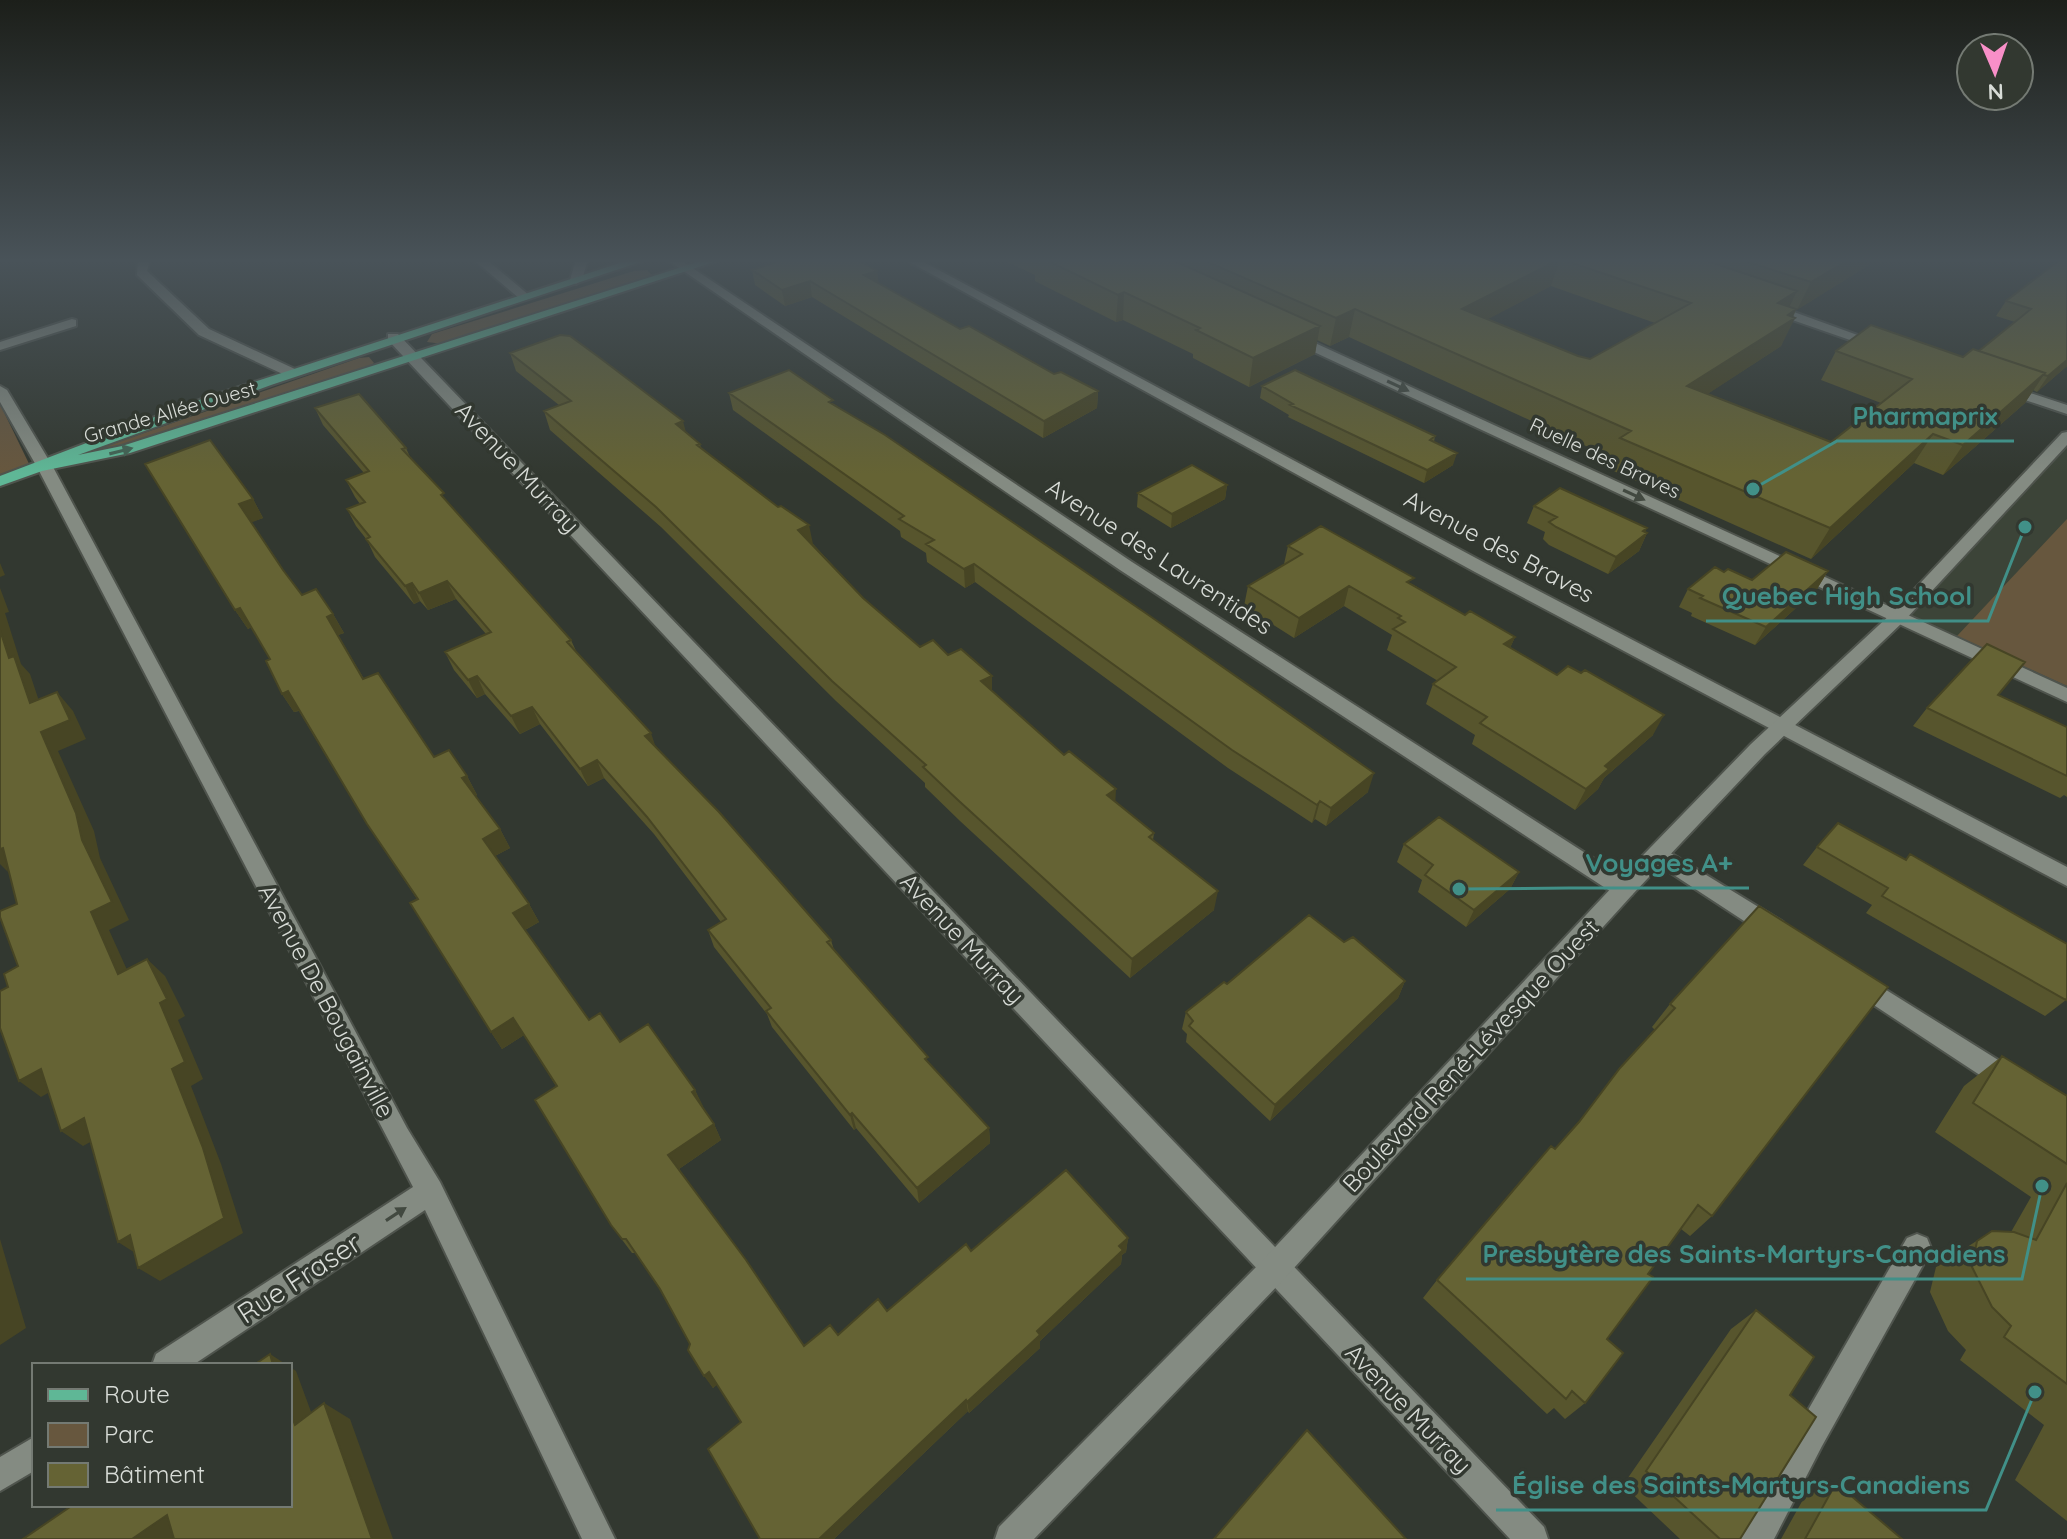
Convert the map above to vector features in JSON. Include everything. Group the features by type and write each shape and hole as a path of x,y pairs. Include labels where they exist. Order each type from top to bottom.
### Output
{"main road":[{"name":"Grande Allée Ouest","path":"45,467 123,432 413,331"},
{"name":"Grande Allée Ouest","path":"0,481 45,467 125,450 487,331"}],"street":[{"path":"0,346 48,331"},
{"path":"203,331 292,373"},
{"name":"Avenue des Laurentides","path":"778,331 1126,566 1624,889"},
{"name":"Avenue des Braves","path":"1043,331 1481,568 1782,724 2067,877"},
{"name":"Ruelle des Braves","path":"1280,331 2067,696"},
{"path":"1838,331 1890,349"},
{"name":"Avenue Murray","path":"393,337 1532,1539"},
{"path":"1989,384 2067,410"},
{"name":"Avenue De Bougainville","path":"0,390 45,467 398,1137 430,1191 599,1539"},
{"name":"Boulevard René-Lévesque Ouest","path":"1011,1539 1274,1269 1624,889 1782,724 1898,617 2067,436"},
{"path":"1659,854 1792,940"},
{"path":"1845,974 2028,1092"},
{"name":"Rue Fraser","path":"170,1363 430,1191"},
{"path":"1757,1539 1811,1435 1917,1248"},
{"path":"0,1475 32,1454"}],"shaded area":[{"path":"2067,436 2067,696 1898,617"}],"green space":[{"path":"442,331 483,331 443,344 427,342 432,334"},
{"path":"369,357 374,363 369,367 90,455 92,451"},
{"path":"0,404 34,474 0,485"},
{"path":"2067,519 2067,686 1957,636"}],"building":[{"path":"893,331 978,331 1054,374 1061,372 1098,391 1044,421"},
{"path":"1198,331 1310,331 1253,358"},
{"path":"1404,331 1516,331 1590,359 1641,331 1775,331 1687,386 1831,442 1912,379 1836,351 1863,331 1888,331 1963,357 1973,349 2045,373 1963,445 1933,434 1830,528 1620,438 1631,431"},
{"path":"2004,331 2067,331 2067,360 2048,376 1979,351"},
{"path":"560,335 570,336 683,421 676,424 700,444 697,445 778,507 809,525 798,530 863,598 920,647 933,640 948,655 961,649 992,676 981,681 1064,755 1069,751 1116,789 1107,795 1154,833 1149,837 1218,891 1132,959 832,681 656,507 544,411 571,401 510,353"},
{"path":"789,370 833,400 829,402 885,435 1374,773 1331,808 1320,801 1317,805 1232,750 974,564 964,569 926,544 934,540 899,519 904,516 729,393"},
{"path":"1295,370 1435,436 1430,440 1457,453 1427,470 1290,405 1293,404 1262,386"},
{"path":"359,394 406,448 402,449 444,493 441,495 571,640 567,642 651,733 645,736 719,812 831,940 827,942 928,1057 925,1059 989,1128 917,1188 852,1113 850,1115 766,1011 771,1008 708,930 726,919 647,817 597,760 580,769 532,707 511,716 477,676 468,680 445,652 491,632 447,581 419,593 412,583 405,586 366,539 370,537 347,509 365,502 346,480 369,471 315,408"},
{"path":"210,440 253,499 239,504 302,595 316,589 333,614 327,617 363,679 378,673 434,757 449,750 467,776 462,778 500,829 483,839 529,904 513,913 589,1020 600,1013 620,1042 648,1024 695,1090 692,1092 714,1124 668,1155 746,1260 804,1346 830,1325 838,1335 878,1299 887,1311 966,1244 971,1251 1066,1170 1128,1238 1119,1246 1123,1250 1037,1331 1040,1335 966,1400 819,1539 760,1539 708,1449 741,1422 709,1372 704,1376 688,1350 690,1344 660,1289 626,1239 622,1239 611,1225 535,1100 557,1086 513,1018 491,1032 410,903 418,899 367,824 288,691 282,694 266,661 270,659 240,608 235,610 145,464"},
{"path":"1192,465 1227,485 1172,514 1138,493"},
{"path":"1560,488 1647,528 1643,531 1647,533 1616,557 1556,527 1549,522 1557,517 1534,506"},
{"path":"1321,526 1414,578 1407,582 1465,615 1470,611 1515,637 1504,644 1557,675 1568,666 1581,673 1585,670 1664,715 1605,766 1609,769 1586,789 1480,723 1487,717 1433,684 1456,667 1393,629 1405,622 1398,618 1401,616 1349,586 1299,618 1248,586 1302,554 1288,546"},
{"path":"1786,552 1828,571 1766,627 1700,598 1703,596 1688,589 1715,567 1724,572 1728,569 1752,580"},
{"path":"0,630 9,658 14,656 30,703 57,692 70,720 41,732 76,813 82,840 112,902 91,912 118,974 147,959 167,999 160,1003 185,1062 172,1069 203,1148 224,1218 138,1268 130,1235 118,1242 84,1118 61,1131 41,1069 19,1081 0,1028 0,991 8,987 4,974 18,966 0,917 0,911 17,904 3,848 0,849"},
{"path":"1987,644 2025,662 1998,695 2067,727 2067,776 1927,708"},
{"path":"1439,817 1519,872 1474,910 1425,875 1433,865 1404,844"},
{"path":"1838,823 1906,860 1910,854 2067,944 2066,1000 1882,896 1888,888 1817,847"},
{"path":"1759,906 1888,987 1712,1216 1698,1205 1648,1274 1653,1277 1607,1339 1623,1353 1585,1403 1572,1391 1566,1399 1437,1280 1551,1146 1555,1149 1579,1122 1620,1068 1675,1008 1670,1004"},
{"path":"1309,915 1344,942 1353,937 1405,981 1275,1105 1189,1026 1193,1021 1186,1012 1224,982 1227,984"},
{"path":"2002,1056 2067,1096 2067,1164 1973,1103"},
{"path":"2067,1183 2067,1384 2004,1337 2011,1326 1992,1307 1972,1267 1977,1241 1992,1231 2014,1232 2036,1240"},
{"path":"1756,1310 1814,1357 1790,1395 1816,1417 1740,1539 1720,1539 1646,1471"},
{"path":"270,1354 272,1363 257,1363"},
{"path":"324,1403 372,1539 174,1539 167,1515 132,1539 23,1539 70,1507 292,1507 292,1417 295,1425"},
{"path":"1307,1430 1406,1539 1214,1539"},
{"path":"1836,1483 1902,1539 1805,1539"}],"place":[{"name":"Pharmaprix","path":"1753,489"},
{"name":"Quebec High School","path":"2025,527"},
{"name":"Voyages A+","path":"1459,889"},
{"name":"Presbytère des Saints-Martyrs-Canadiens","path":"2042,1186"},
{"name":"Église des Saints-Martyrs-Canadiens","path":"2035,1392"}]}
